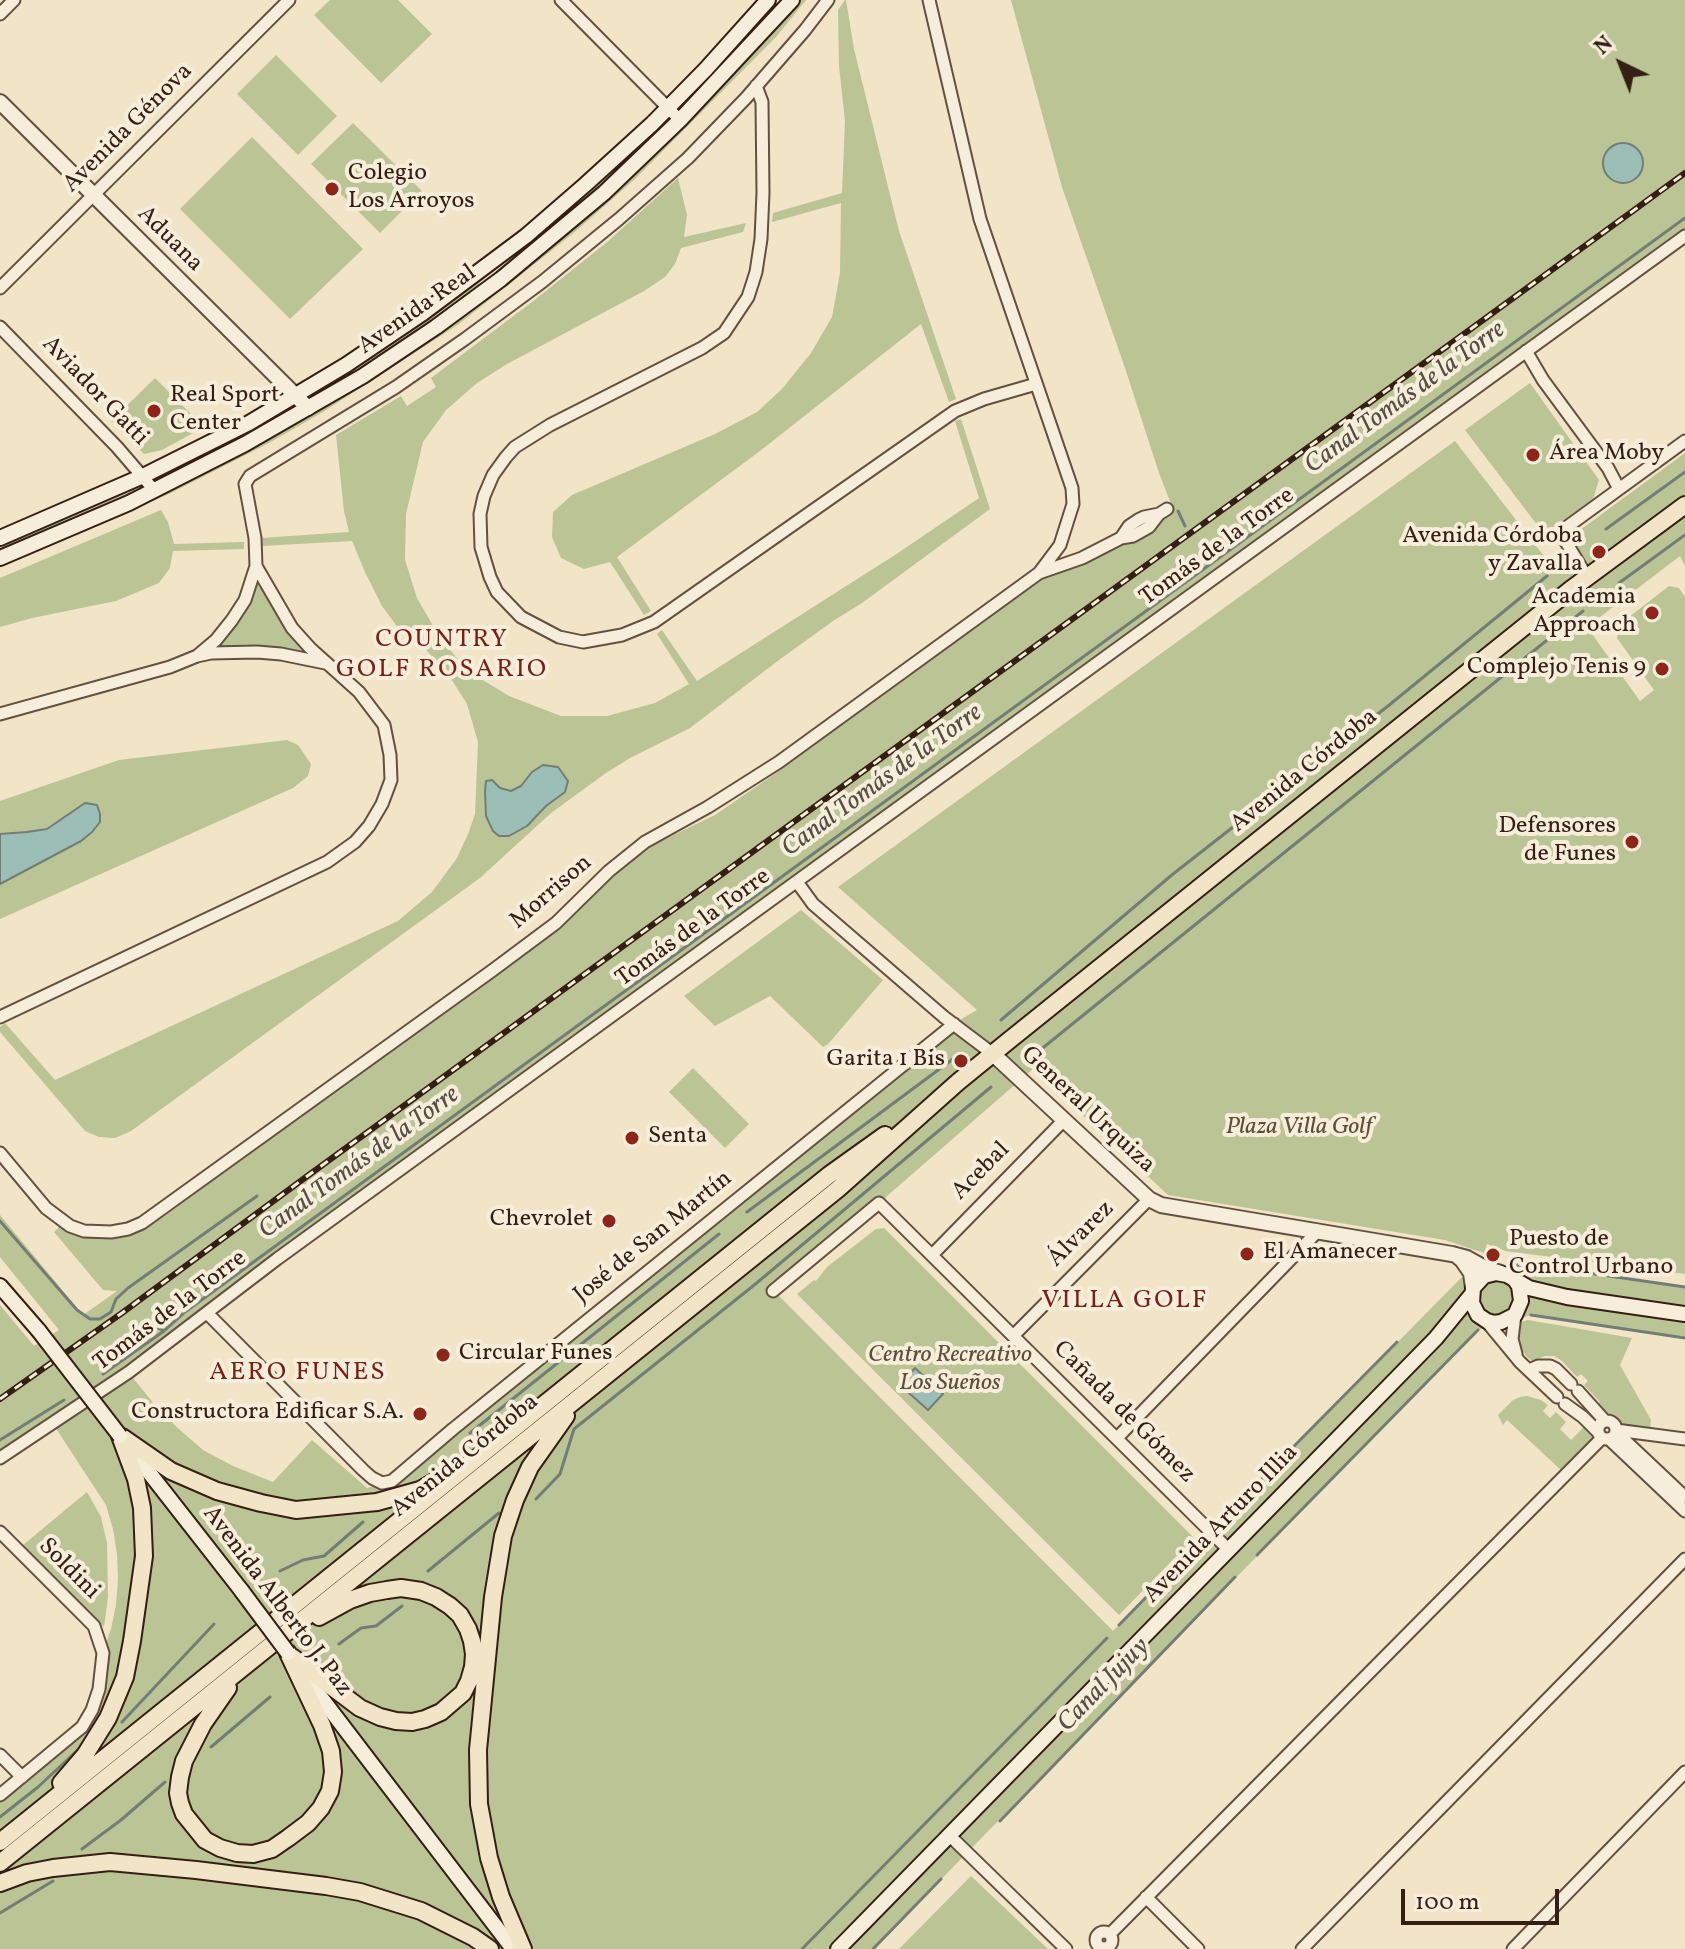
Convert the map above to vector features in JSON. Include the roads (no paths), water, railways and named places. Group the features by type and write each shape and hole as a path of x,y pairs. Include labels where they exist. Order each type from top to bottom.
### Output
{"main road":[{"name":"Avenida Real","path":"0,538 143,476 249,423 398,331 488,266 582,188 706,69 768,0"},
{"name":"Avenida Real","path":"0,558 129,503 245,444 363,376 436,327 501,279 604,193 680,120 792,0"},
{"name":"Aduana","path":"0,102 308,408"},
{"name":"Avenida Córdoba","path":"0,1842 829,1175 958,1082 1587,577 1685,505"},
{"name":"General Urquiza","path":"993,1054 1149,1199 1161,1205 1456,1255 1529,1288 1567,1297 1685,1314"},
{"name":"Avenida Córdoba","path":"0,1863 838,1189 958,1082"},
{"path":"1456,1255 1471,1273 1472,1291 1473,1307 1485,1320 1501,1322 1517,1312 1521,1294 1508,1277 1484,1276 1472,1291"},
{"name":"Avenida Alberto J. Paz","path":"0,1286 39,1331 241,1590 513,1949"},
{"name":"Avenida Arturo Illia","path":"838,1949 1436,1338 1472,1291"},
{"name":"General Urquiza","path":"1517,1312 1542,1300 1567,1297"},
{"name":"Avenida Arturo Illia","path":"1436,1338 1470,1318 1485,1320"},
{"path":"523,1949 501,1897 489,1858 479,1804 478,1750 493,1597 503,1536 530,1467 587,1391"},
{"path":"120,1436 171,1471 217,1491 296,1510 377,1502 420,1490 484,1453"},
{"path":"38,1811 85,1755 108,1718 125,1677 144,1556 142,1508 136,1479 120,1436"},
{"path":"288,1632 350,1600 401,1588 421,1591 450,1606 460,1615 468,1629 474,1654 473,1667 463,1693 441,1712 412,1722 380,1717 360,1708 288,1653"},
{"path":"245,1667 219,1699 191,1744 184,1761 178,1793 184,1814 205,1840 237,1853 253,1854 272,1849 308,1823 330,1791 333,1772 331,1751 288,1653"},
{"path":"0,1883 40,1871 110,1862 326,1886 360,1892 421,1911 490,1949"}],"street":[{"path":"0,14 14,0"},
{"name":"Avenida Génova","path":"0,288 289,0"},
{"path":"561,0 680,120"},
{"path":"197,656 216,640 232,620 245,600 256,566 255,538 245,484 250,476 396,387 465,339 619,219 688,158 756,86 828,0"},
{"path":"756,86 762,102 761,239 748,297 724,333 702,348 550,425 515,447 493,475 484,496 480,514 481,547 497,592 521,617 559,637 583,642 622,635 654,622 955,411 1036,384 980,219 929,0"},
{"name":"Tomás de la Torre","path":"0,1458 129,1372 277,1259 1685,236"},
{"name":"Aviador Gatti","path":"0,327 117,447 154,490"},
{"path":"1526,351 1543,380 1608,468 1619,489"},
{"name":"Morrison","path":"1036,384 1072,488 1073,504 1060,545 1039,573"},
{"path":"1587,577 1560,532 1685,441"},
{"name":"Morrison","path":"0,1153 46,1208 70,1226 91,1232 111,1232 128,1229 156,1215 556,923 609,871 645,842 779,762 1039,573 1082,558 1121,538 1129,526 1138,520 1163,512"},
{"path":"1060,545 1082,558"},
{"path":"0,1017 327,862 355,842 382,804 391,780 384,725 359,692 325,663 292,628 256,566"},
{"path":"0,714 170,667 197,656 230,651 257,652 325,663"},
{"name":"General Urquiza","path":"797,882 813,904 993,1054"},
{"name":"José de San Martín","path":"207,1313 363,1470 382,1483 392,1481 954,1024"},
{"name":"Acebal","path":"932,1255 1064,1120"},
{"name":"Álvarez","path":"1013,1336 1149,1199"},
{"name":"Cañada de Gómez","path":"773,1291 879,1203 1229,1550"},
{"path":"1117,1438 1317,1232"},
{"path":"1517,1312 1512,1339 1524,1366"},
{"path":"1485,1320 1524,1366 1561,1400 1608,1432 1685,1497"},
{"path":"1524,1366 1550,1366 1556,1369 1587,1401 1608,1432 1685,1511"},
{"path":"1576,1412 1587,1401"},
{"path":"1608,1432 1685,1439"},
{"path":"1110,1934 1608,1432"},
{"name":"Soldini","path":"0,1532 94,1626 103,1653 99,1689 82,1727 22,1777"},
{"path":"1302,1949 1685,1559"},
{"path":"0,1755 22,1777 0,1795"},
{"path":"1513,1949 1685,1772"},
{"path":"949,1835 1066,1949"},
{"path":"1146,1897 1198,1949"}],"water":[{"path":"1623,143 1637,149 1643,163 1637,177 1623,183 1609,177 1603,163 1609,149"},
{"path":"543,765 558,767 568,781 565,792 527,826 509,836 499,836 486,816 486,781 492,780 500,788 511,791 521,786 532,772"},
{"path":"85,803 97,805 100,814 100,822 92,832 81,841 0,884 0,834 47,829"},
{"path":"915,1368 943,1394 928,1410 900,1385"}],"waterway":[{"name":"Canal Tomás de la Torre","path":"103,1374 1685,218"},
{"path":"1606,529 1685,472"},
{"path":"1178,511 1185,526"},
{"path":"1619,583 1685,535"},
{"path":"1001,1020 1173,874 1388,706 1547,576"},
{"path":"1034,1055 1583,611"},
{"path":"747,1212 961,1053"},
{"path":"536,1499 560,1474 574,1429 753,1286 991,1087"},
{"path":"0,1221 77,1310 90,1319 100,1319 111,1312 116,1299 128,1288 257,1196"},
{"path":"470,1433 719,1234"},
{"path":"1513,1265 1533,1265 1685,1287"},
{"name":"Canal Jujuy","path":"1531,1315 1685,1338"},
{"path":"144,1321 164,1331"},
{"name":"Canal Jujuy","path":"1257,1555 1478,1330"},
{"path":"1216,1525 1397,1342"},
{"name":"Canal Tomás de la Torre","path":"0,1440 64,1400"},
{"path":"428,1571 499,1513"},
{"path":"280,1571 303,1560 324,1556 363,1522"},
{"path":"1119,1625 1206,1536"},
{"name":"Canal Jujuy","path":"1000,1821 1235,1577"},
{"path":"339,1644 361,1628 376,1626 402,1606"},
{"path":"122,1722 214,1624"},
{"path":"802,1949 1107,1638"},
{"path":"211,1747 270,1697"},
{"path":"0,1817 82,1746"},
{"path":"82,1849 165,1782"},
{"name":"Canal Jujuy","path":"873,1949 941,1879"},
{"path":"0,1913 53,1881"}],"railway":[{"path":"0,1399 1685,173"}],"place":[{"name":"Colegio Los Arroyos","path":"332,189"},
{"name":"Real Sport Center","path":"154,411"},
{"name":"Área Moby","path":"1533,455"},
{"name":"Avenida Córdoba y Zavalla","path":"1599,552"},
{"name":"Academia Approach","path":"1652,613"},
{"name":"Complejo Tenis 9","path":"1662,669"},
{"name":"Defensores de Funes","path":"1632,842"},
{"name":"Garita 1 Bis","path":"961,1061"},
{"name":"Senta","path":"632,1138"},
{"name":"Chevrolet","path":"609,1221"},
{"name":"El Amanecer","path":"1247,1254"},
{"name":"Puesto de Control Urbano","path":"1493,1255"},
{"name":"Circular Funes","path":"443,1355"},
{"name":"Constructora Edificar S.A.","path":"420,1414"}],"district":[{"name":"COUNTRY GOLF ROSARIO","path":"442,656"},
{"name":"VILLA GOLF","path":"1125,1302"},
{"name":"AERO FUNES","path":"298,1374"}],"park label":[{"name":"Plaza Villa Golf","path":"1299,1129"},
{"name":"Centro Recreativo Los Sueños","path":"950,1371"}]}
